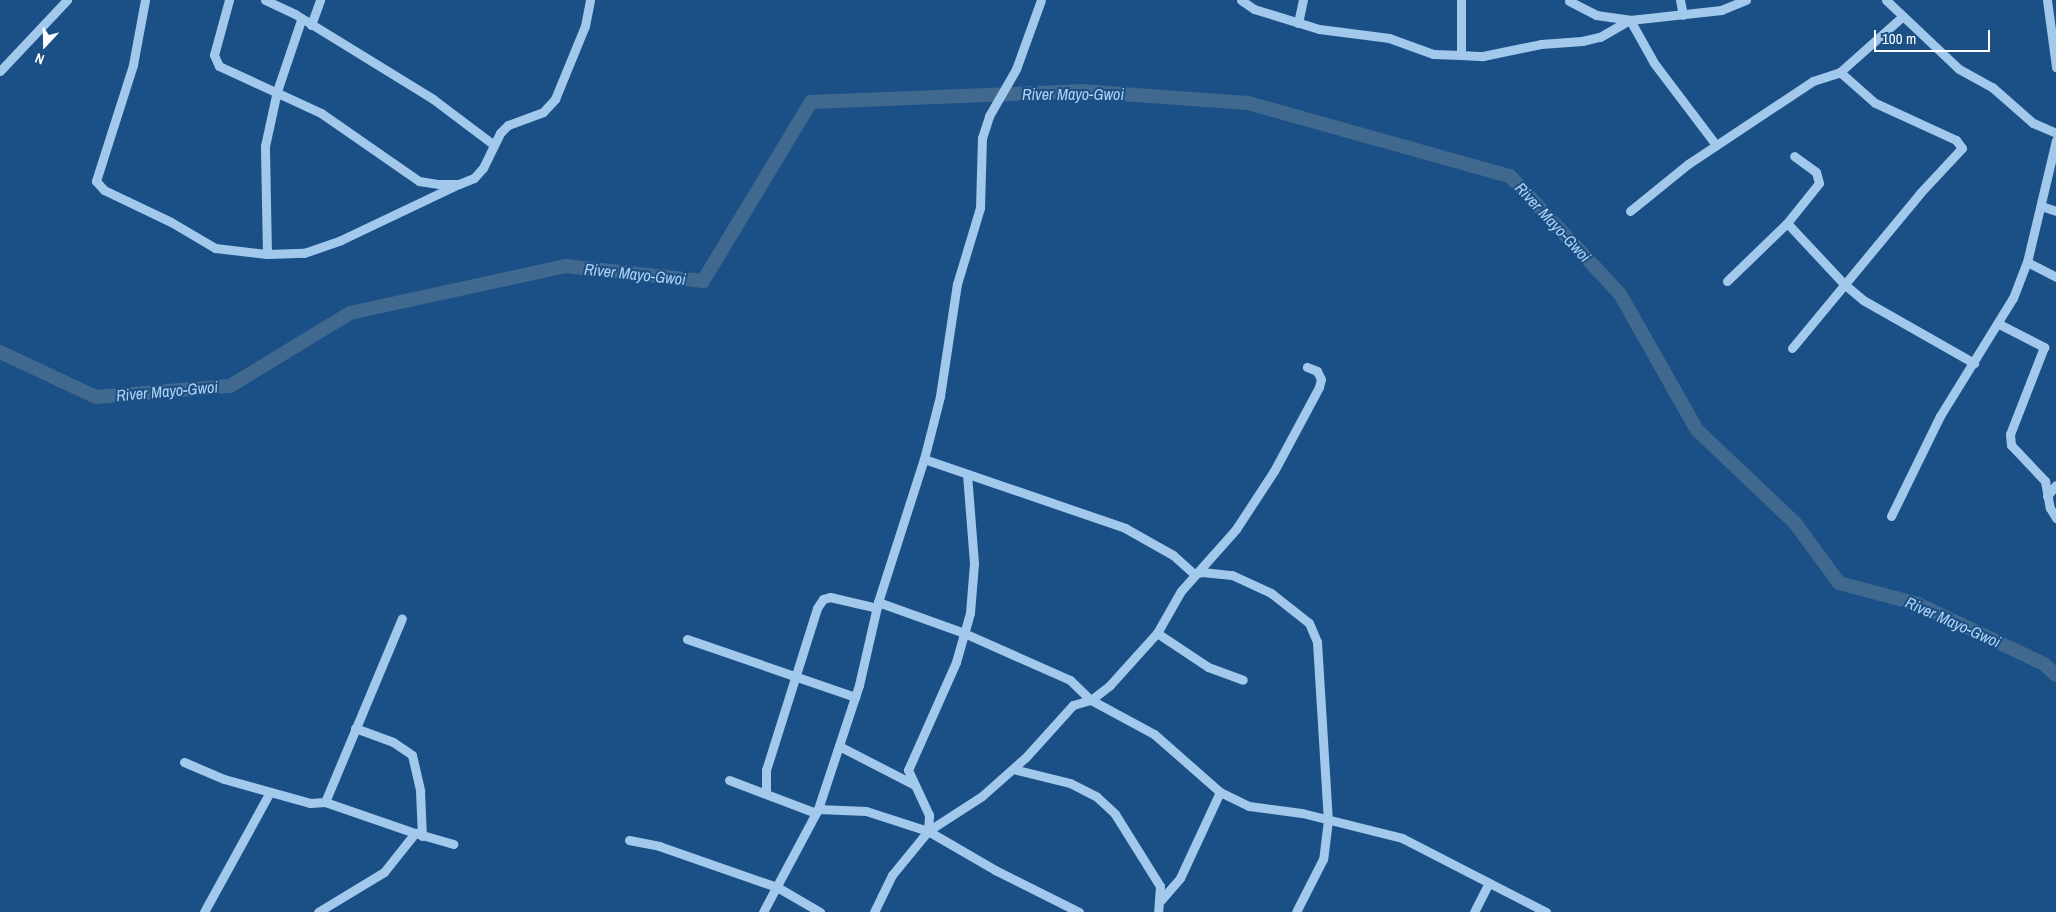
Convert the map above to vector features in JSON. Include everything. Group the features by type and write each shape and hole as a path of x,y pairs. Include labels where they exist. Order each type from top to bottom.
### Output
{"street":[{"path":"0,70 67,0"},
{"path":"145,0 133,65 112,138 98,174 98,186 139,209 171,222 215,248 267,254 304,253 341,240 474,178 483,168 494,145 508,125 543,112 555,99 585,26 590,0"},
{"path":"229,0 214,55 219,66 277,91 335,121 419,181 459,184"},
{"path":"265,0 311,25 433,100 494,145"},
{"path":"311,25 320,0"},
{"path":"763,912 817,811 855,697 877,605 924,459 945,369 957,284 980,208 982,138 989,116 1016,69 1041,0"},
{"path":"1241,0 1246,6 1298,23 1339,33 1389,38 1433,54 1483,56 1541,44 1582,41 1600,37 1630,20"},
{"path":"1298,23 1303,0"},
{"path":"1461,0 1461,55"},
{"path":"1680,0 1683,15"},
{"path":"1718,0 1721,10"},
{"path":"1569,1 1596,15 1630,20 1721,10 1746,0"},
{"path":"1886,0 1959,69 1992,87 2033,123 2056,133"},
{"path":"2047,0 2056,67"},
{"path":"1630,211 1659,186 1813,81 1840,72 1903,16"},
{"path":"267,254 265,146 277,91 302,20"},
{"path":"1630,20 1654,63 1716,146"},
{"path":"1792,348 1844,284 1962,148 1956,140 1875,104 1840,72"},
{"path":"1891,516 1940,416 1999,324 2027,262 2056,140"},
{"path":"1727,281 1787,223 1819,183 1816,172 1794,156"},
{"path":"2041,206 2056,211"},
{"path":"1787,223 1844,284 1890,317 1974,363"},
{"path":"2027,262 2056,278"},
{"path":"1999,324 2044,347 2010,434 2011,445 2045,481 2047,496 2056,518"},
{"path":"874,912 892,875 928,831 960,813 1013,769 1073,705 1091,700 1110,685 1157,633 1194,574 1236,529 1274,470 1315,397 1321,379 1317,371 1307,367"},
{"path":"924,459 1125,528 1173,555 1194,574"},
{"path":"928,831 929,815 908,770 911,758 956,662 970,613 974,563 967,474"},
{"path":"2047,496 2056,485"},
{"path":"1194,574 1202,572 1232,575 1271,593 1309,623 1317,642 1320,664 1320,721 1328,820 1322,859 1296,912"},
{"path":"766,792 766,770 817,608 824,599 839,598 877,605 964,633 1070,680 1091,700 1154,734 1220,792 1248,806 1302,813 1402,838 1488,885 1513,893 1546,912"},
{"path":"325,802 402,618"},
{"path":"1157,633 1208,667 1243,680"},
{"path":"687,639 855,697"},
{"path":"318,912 384,872 419,834 420,791 412,755 392,742 355,728"},
{"path":"839,746 913,784"},
{"path":"184,762 224,779 310,803 325,802 453,844"},
{"path":"1013,769 1070,783 1097,796 1115,814 1154,875 1161,900"},
{"path":"729,780 817,811 866,811 928,831 995,870 1079,912"},
{"path":"204,912 270,792"},
{"path":"1158,912 1161,900 1180,878 1220,792"},
{"path":"629,840 659,846 777,887 820,912"},
{"path":"1474,912 1488,885"}],"waterway":[{"name":"River Mayo-Gwoi","path":"0,352 96,397 230,386 350,313 565,266 703,281 811,102 1080,91 1248,103 1510,176 1620,294 1697,430 1795,523 1839,583 1918,604 2044,664 2056,675"}]}
